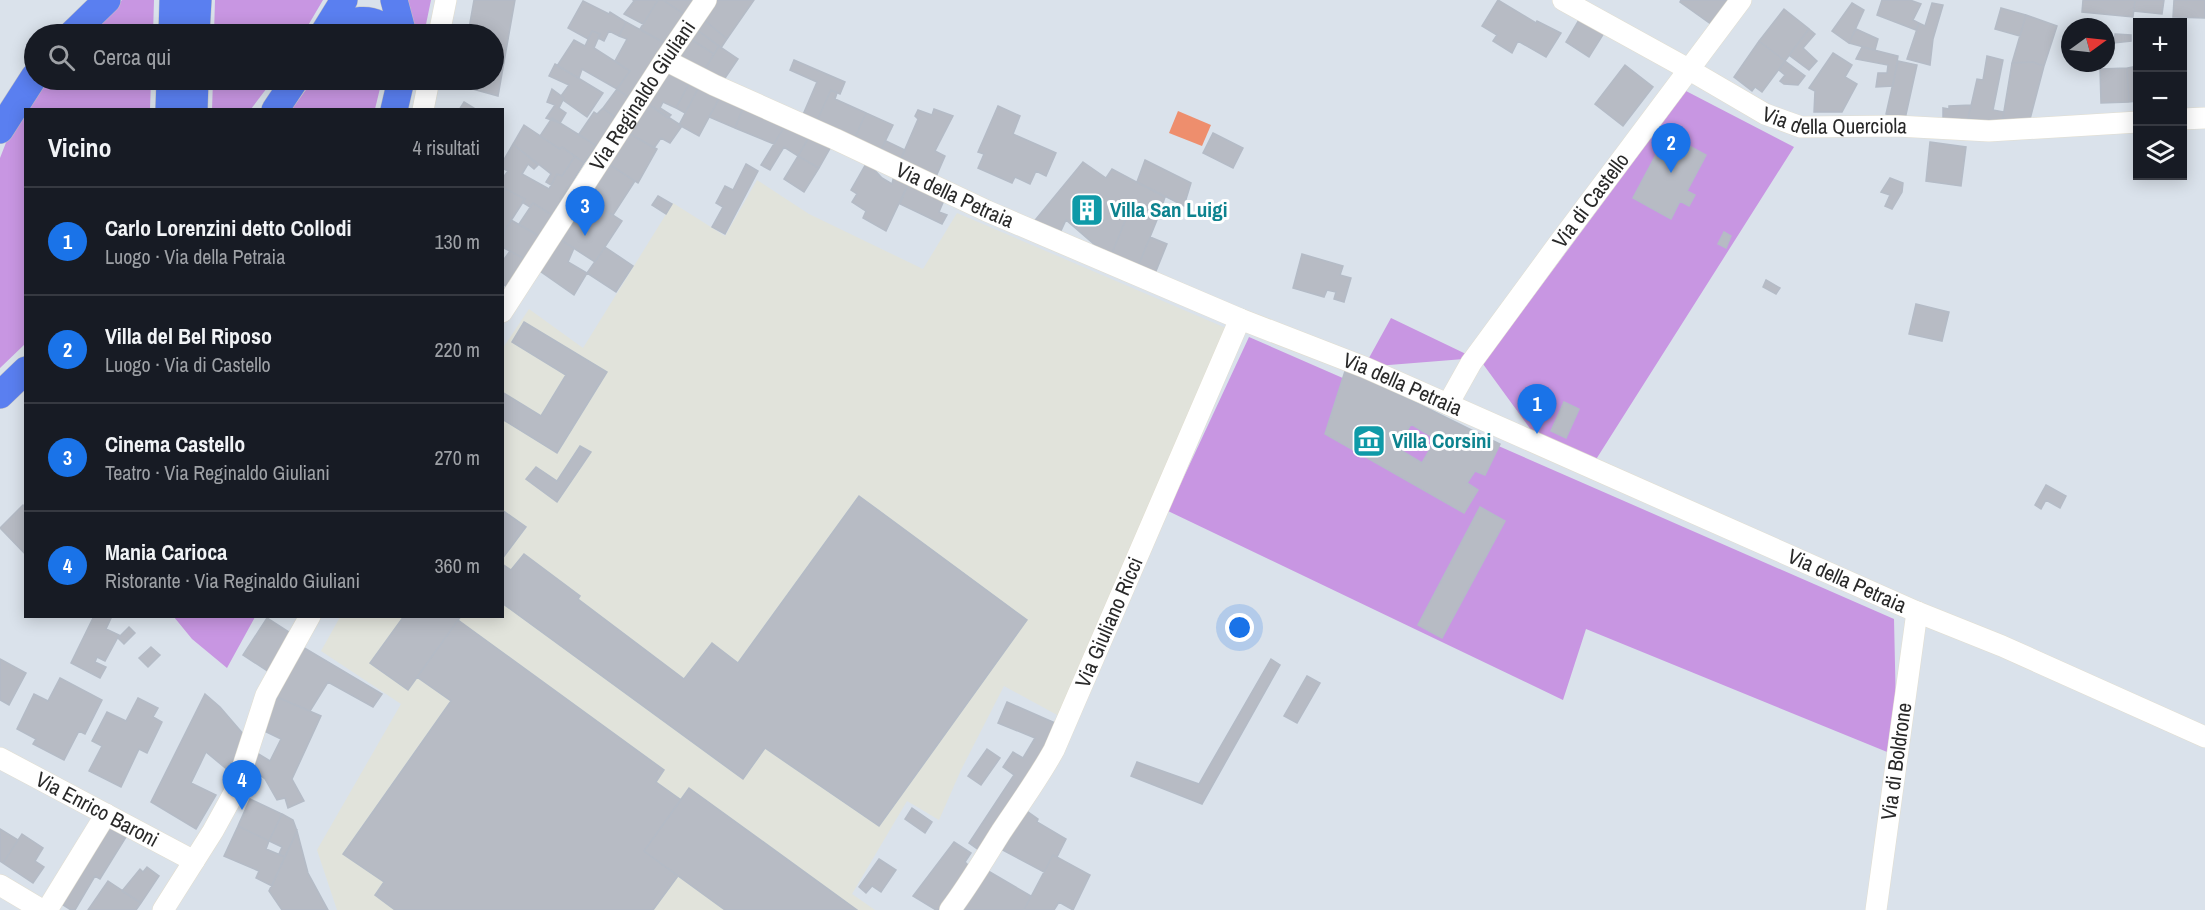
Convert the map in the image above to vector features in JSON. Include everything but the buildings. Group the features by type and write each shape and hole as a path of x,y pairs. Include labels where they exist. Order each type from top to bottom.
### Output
{"main road":[{"path":"82,24 107,0"},
{"path":"172,24 173,0"},
{"path":"197,24 198,0"},
{"path":"329,24 344,0"},
{"path":"394,0 400,24"},
{"path":"343,24 360,20 375,24"},
{"path":"0,130 25,90"},
{"path":"276,108 288,90"},
{"path":"0,395 24,372"}],"street":[{"path":"441,24 446,0"},
{"name":"Via Reginaldo Giuliani","path":"504,309 706,0"},
{"name":"Via della Querciola","path":"1563,0 1765,114 1801,127 1897,126 1989,131 2133,122"},
{"name":"Via di Castello","path":"1448,404 1471,363 1741,0"},
{"name":"Via della Petraia","path":"665,60 714,85 987,211 1240,319 1364,367 2205,737"},
{"path":"423,108 427,90"},
{"path":"2187,119 2205,118"},
{"name":"Via Giuliano Ricci","path":"950,910 968,887 1001,832 1040,776 1054,750 1240,319"},
{"name":"Via di Boldrone","path":"1876,910 1917,612"},
{"path":"163,910 235,791 266,695 309,618"},
{"name":"Via Enrico Baroni","path":"0,758 194,861"},
{"path":"46,910 106,814"},
{"path":"0,885 42,910"}],"shaded area":[{"path":"122,0 154,0 153,24 98,24"},
{"path":"215,0 323,0 309,24 214,24"},
{"path":"399,0 431,0 426,24 405,24"},
{"path":"40,90 151,90 150,108 27,108"},
{"path":"213,90 265,90 252,108 212,108"},
{"path":"306,90 380,90 375,108 293,108"},
{"path":"1686,91 1794,147 1595,461 1537,438 1483,364"},
{"path":"1178,111 1211,125 1202,146 1169,133"},
{"path":"24,112 24,345 0,368 0,158 7,140"},
{"path":"757,180 809,214 923,269 957,213 1240,334 1070,722 1004,686 961,770 939,820 907,801 852,894 875,910 337,910 317,850 401,704 321,651 339,618 504,618 504,346 529,309 583,348 673,203 725,236"},
{"path":"1391,318 1466,354 1464,359 1364,367"},
{"path":"1249,337 1894,619 1897,756 1586,629 1563,700 1168,511"},
{"path":"175,618 254,618 227,668 192,639"}],"place":[{"name":"Villa del Bel Riposo","path":"1671,173"},
{"name":"Villa San Luigi","path":"1087,210"},
{"name":"Cinema Castello","path":"585,236"},
{"name":"Carlo Lorenzini detto Collodi","path":"1537,434"},
{"name":"Villa Corsini","path":"1369,441"},
{"name":"Mania Carioca","path":"242,810"}]}
